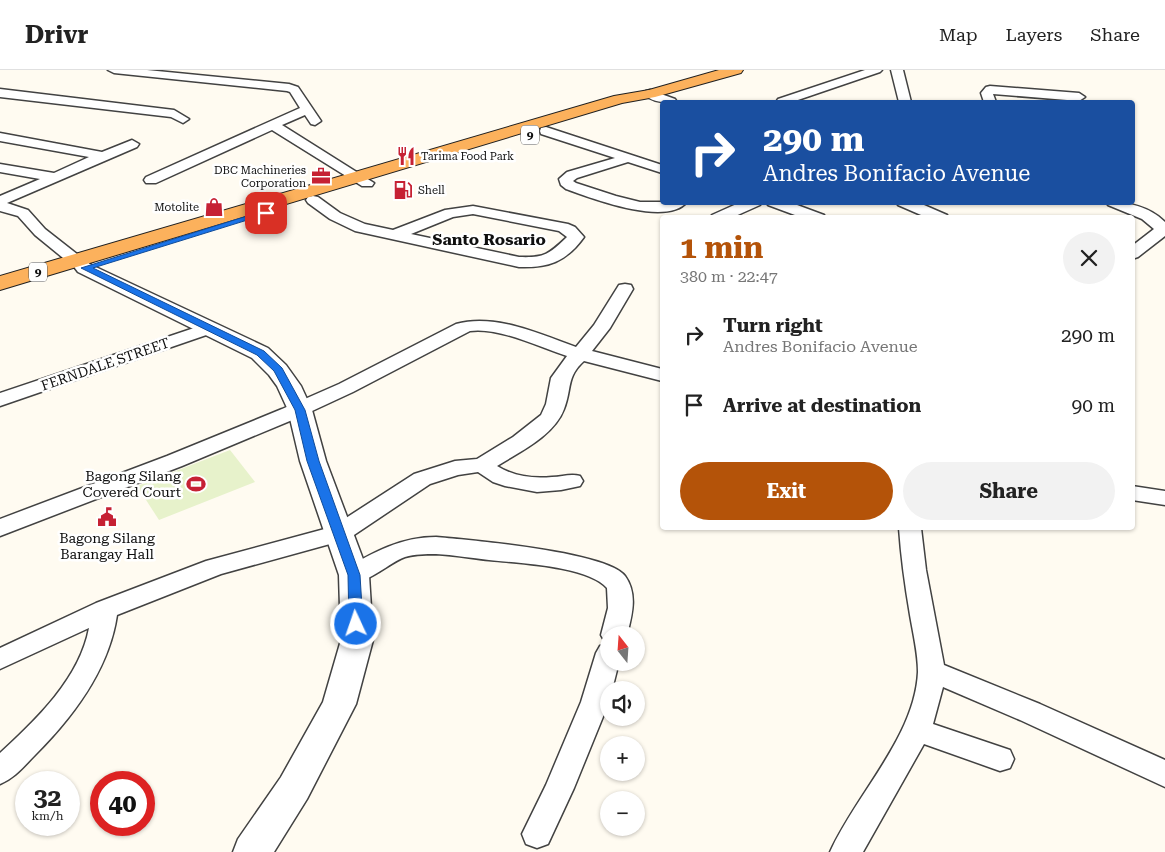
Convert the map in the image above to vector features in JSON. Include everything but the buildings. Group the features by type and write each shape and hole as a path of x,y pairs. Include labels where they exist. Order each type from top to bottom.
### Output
{"highway":[{"name":"9","path":"0,294 80,264 362,180 620,99 650,94 736,70"},
{"name":"9","path":"0,283 80,264 313,200 362,180 546,131 638,103 650,94"}],"street":[{"path":"114,70 271,85 294,90 315,121"},
{"path":"788,100 876,70"},
{"path":"897,70 904,100"},
{"path":"271,85 281,77"},
{"path":"989,100 988,91 993,90 1079,97"},
{"path":"0,94 174,114 183,118"},
{"path":"650,94 666,100"},
{"path":"151,180 307,109"},
{"path":"273,125 362,180"},
{"path":"546,131 660,168"},
{"path":"0,137 103,156"},
{"path":"0,201 132,144"},
{"path":"629,158 572,175 566,179 566,182 571,186 652,209 674,205"},
{"path":"0,168 55,177"},
{"path":"313,200 335,216 360,228 393,236 519,262 535,263 552,260 576,236 570,230 563,227 473,210 450,214 393,236"},
{"path":"725,215 748,205"},
{"path":"782,205 810,215"},
{"path":"910,205 935,215"},
{"path":"1120,205 1153,220 1163,230 1135,252"},
{"path":"0,206 23,213 40,232 80,264 260,353 278,370 300,410 313,461 354,575 357,640 338,704 294,788 252,852"},
{"path":"0,659 105,610 214,567 340,533 422,479 455,468 482,465 501,454 548,420 553,412 560,380 567,367 601,328 625,289"},
{"path":"0,528 300,410 352,387 456,330 467,326 478,325 495,328 580,354 660,374"},
{"name":"FERNDALE STREET","path":"0,400 209,328"},
{"path":"482,465 489,472 530,484 548,486 572,481"},
{"path":"1135,493 1165,498"},
{"path":"846,852 917,730 931,671 914,570 910,530"},
{"path":"354,575 392,554 409,548 436,546 514,555 583,566 607,574 618,584 620,597 616,626"},
{"path":"0,771 25,749 72,694 99,643 105,610"},
{"path":"537,834 595,702 604,671"},
{"path":"931,671 1030,712 1165,774"},
{"path":"917,730 1000,759"}],"green space":[{"name":"Bagong Silang Covered Court","path":"230,450 255,482 159,520 137,486"}],"place":[{"name":"Tarima Food Park","path":"406,156"},
{"name":"DBC Machineries Corporation","path":"321,176"},
{"name":"Shell","path":"403,190"},
{"name":"Motolite","path":"214,207"},
{"name":"Bagong Silang Covered Court","path":"196,484"},
{"name":"Bagong Silang Barangay Hall","path":"107,517"}],"district":[{"name":"Santo Rosario","path":"489,239"}],"route":[{"path":"266,213 85,268 260,353 278,370 300,410 313,461 354,575 356,624"}]}
